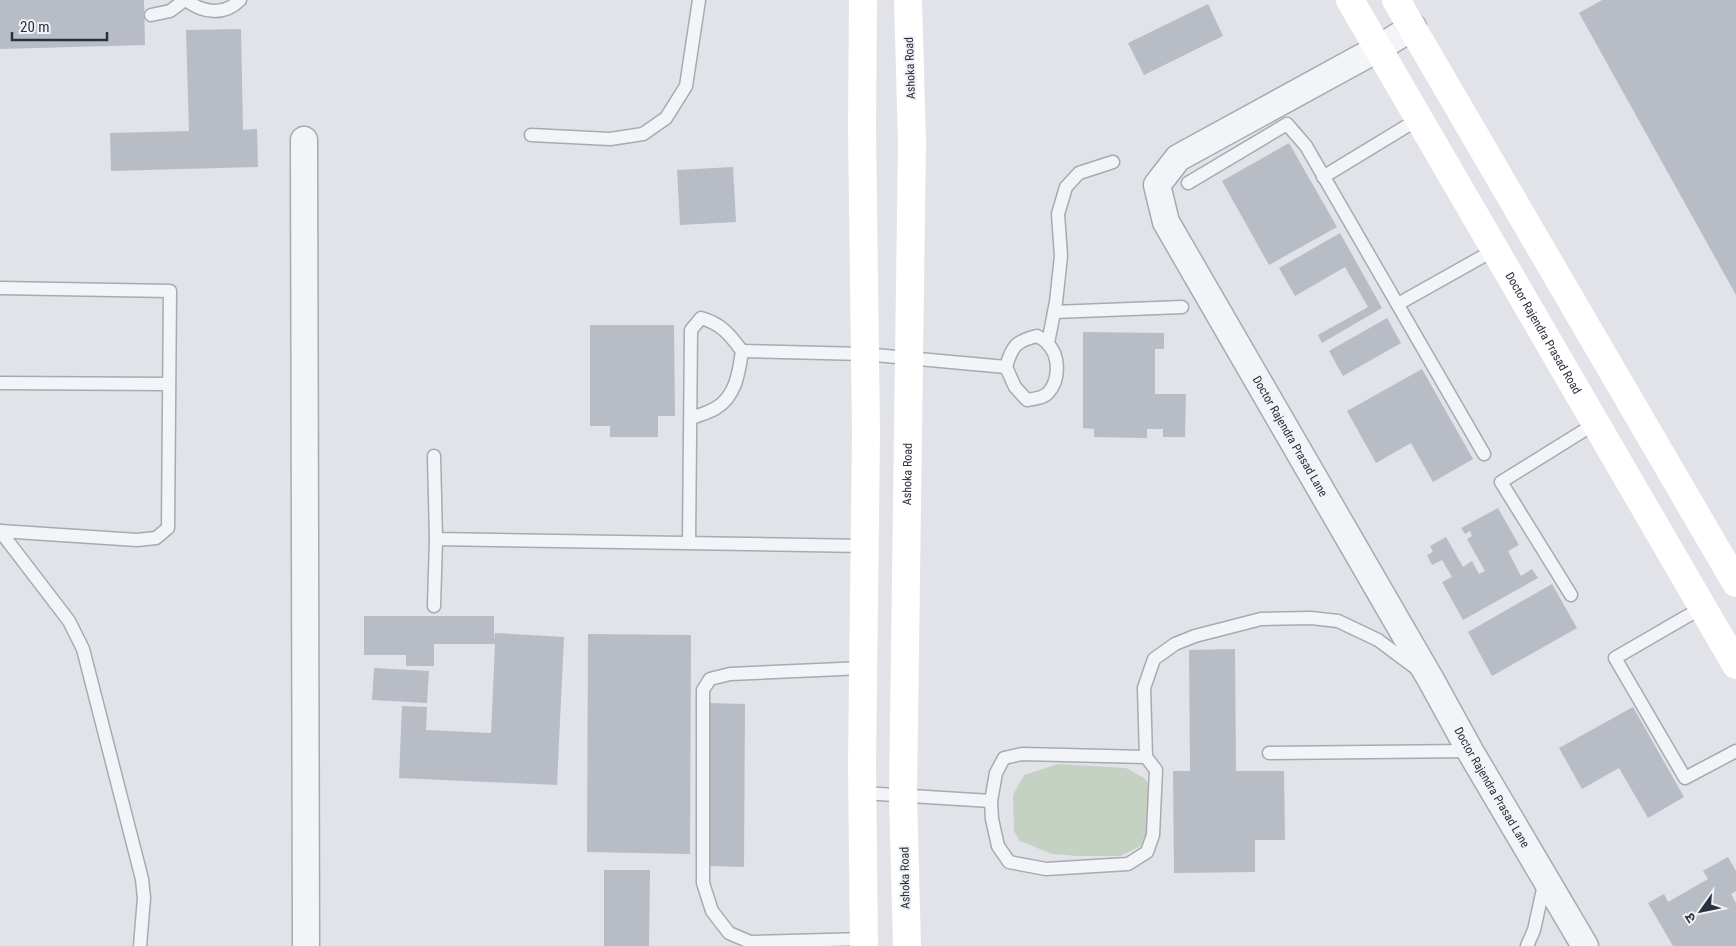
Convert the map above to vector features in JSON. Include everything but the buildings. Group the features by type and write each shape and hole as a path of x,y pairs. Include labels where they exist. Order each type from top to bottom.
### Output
{"main road":[{"path":"863,0 862,128 866,433 863,668 864,942"},
{"name":"Ashoka Road","path":"907,946 903,795 912,142 908,0"},
{"name":"Doctor Rajendra Prasad Road","path":"1350,0 1380,48 1736,665"},
{"path":"1396,0 1736,583"}],"street":[{"name":"Doctor Rajendra Prasad Lane","path":"1413,27 1380,48 1178,158 1157,185 1166,222 1432,680 1470,751 1585,946"},
{"path":"304,140 306,946"}],"lane":[{"path":"150,15 170,11 185,0 195,7 217,12 228,8 240,0"},
{"path":"531,135 610,139 643,134 666,118 686,86 699,0"},
{"path":"1324,177 1420,118"},
{"path":"1188,183 1287,124 1306,146 1484,454"},
{"path":"1048,343 1061,256 1058,214 1066,187 1079,173 1113,162"},
{"path":"1398,304 1496,249"},
{"path":"0,288 170,291 168,528 156,538 137,540 0,531 70,621 83,649 142,879 144,898 140,946"},
{"path":"1054,312 1182,307"},
{"path":"689,543 690,419 691,330 701,318 715,322 730,335 742,351 738,378 731,393 717,408 690,419"},
{"path":"1037,336 1048,343 1057,359 1056,381 1048,394 1036,399 1027,400 1016,388 1006,367 1010,353 1022,340 1037,336"},
{"path":"742,351 864,354 1006,367"},
{"path":"0,383 169,384"},
{"path":"1571,595 1501,482 1596,423"},
{"path":"434,456 436,540 434,606"},
{"path":"436,540 864,546"},
{"path":"1702,608 1615,658 1685,778 1736,751"},
{"path":"1146,757 1022,754 1004,758 996,773 991,801 992,819 998,846 1009,862 1046,869 1128,864 1147,852 1153,835 1156,770 1146,757 1144,688 1154,659 1175,644 1214,631 1261,619 1311,618 1338,621 1378,640 1432,680"},
{"path":"863,668 730,674 710,680 703,690 703,883 712,911 729,933 750,942 864,942"},
{"path":"1270,754 1470,751"},
{"path":"863,792 991,801"},
{"path":"1527,946 1534,930 1545,878"}],"green space":[{"path":"1058,764 1126,768 1144,778 1156,792 1155,839 1120,856 1052,854 1020,841 1014,831 1013,795 1024,775"}]}
